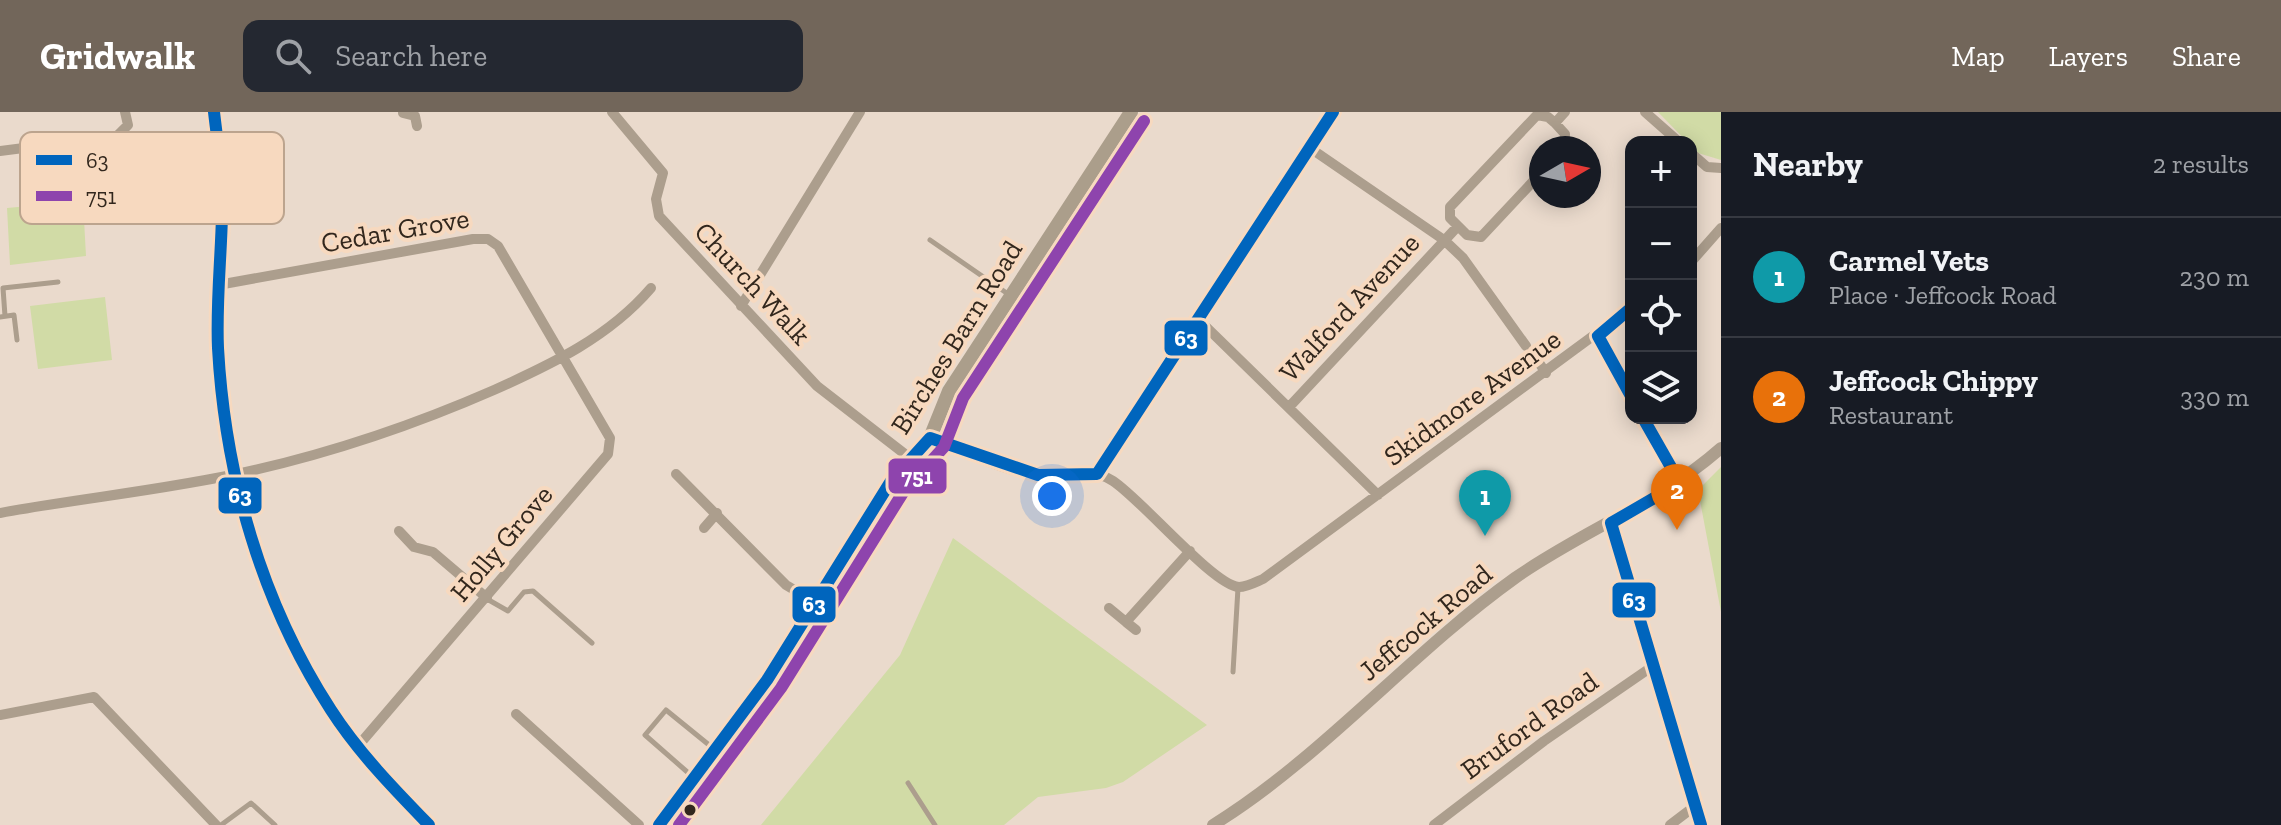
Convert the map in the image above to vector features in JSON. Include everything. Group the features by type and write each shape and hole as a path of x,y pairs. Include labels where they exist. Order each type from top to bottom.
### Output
{"main road":[{"name":"Birches Barn Road","path":"659,825 767,680 891,481 930,438 949,391 1131,112"}],"street":[{"path":"121,132 128,125 125,112"},
{"path":"214,112 216,132"},
{"name":"Church Walk","path":"612,112 663,173 656,199 659,216 817,386 910,458"},
{"path":"741,306 860,112"},
{"path":"1097,474 1333,112"},
{"path":"1565,112 1555,123 1565,136"},
{"path":"1645,112 1672,136"},
{"path":"403,113 418,118"},
{"name":"Walford Avenue","path":"1529,186 1481,237 1467,235 1450,218 1450,207 1519,131 1537,115 1548,117 1555,123"},
{"path":"0,151 20,148"},
{"name":"Walford Avenue","path":"1310,148 1444,240 1463,258 1546,373"},
{"path":"1697,158 1707,167 1721,168"},
{"path":"221,224 218,348 236,474 253,538 291,637 331,710 358,746 429,825"},
{"name":"Walford Avenue","path":"1290,406 1458,226"},
{"path":"1697,257 1717,240 1721,228"},
{"name":"Cedar Grove","path":"218,285 473,239 488,239 498,246 563,357"},
{"path":"0,513 236,474 391,431 474,398 563,357 610,329 651,288"},
{"name":"Skidmore Avenue","path":"1238,587 1263,579 1598,336 1625,313"},
{"name":"Walford Avenue","path":"1198,319 1378,495"},
{"path":"1598,336 1625,385"},
{"name":"Holly Grove","path":"358,746 608,454 612,445 563,357"},
{"path":"1646,424 1680,483"},
{"path":"930,438 1038,475 1097,474 1132,496 1215,575 1238,587"},
{"name":"Jeffcock Road","path":"1213,825 1286,773 1444,633 1506,585 1680,483 1721,448"},
{"path":"676,474 786,585 816,603"},
{"path":"704,528 717,513"},
{"path":"1611,523 1701,825"},
{"path":"399,531 414,547 433,552 487,598"},
{"path":"1126,622 1190,551"},
{"path":"1109,608 1136,630"},
{"name":"Bruford Road","path":"1434,825 1544,741 1653,666"},
{"path":"0,715 94,697 219,825"},
{"path":"516,714 639,825"},
{"path":"1670,825 1695,806"}],"lane":[{"path":"930,240 1012,297"},
{"path":"17,340 14,315 3,316 3,288 58,282"},
{"path":"1233,672 1238,587"},
{"path":"487,598 508,611 524,592 533,591 592,643"},
{"path":"693,778 645,735 666,710 715,749"},
{"path":"908,783 935,825"},
{"path":"219,825 251,803 275,825"}],"green space":[{"path":"1658,112 1721,112 1721,160 1698,153 1697,136 1681,136"},
{"path":"20,207 20,224 84,224 86,256 10,265 7,208"},
{"path":"105,297 112,360 38,369 30,306"},
{"path":"1721,467 1721,612 1698,490"},
{"path":"953,538 1207,725 1123,782 1106,788 1038,797 1004,825 761,825 900,655"}],"transit line":[{"name":"63","path":"214,112 216,132"},
{"name":"63","path":"659,825 767,680 891,481 930,438 1038,475 1097,474 1333,112"},
{"name":"751","path":"679,825 781,688 904,491 944,447 963,398 1144,121"},
{"name":"63","path":"221,224 218,348 222,396 238,490 266,581 306,669 331,710 365,755 429,825"},
{"name":"63","path":"1625,313 1598,336 1625,385"},
{"name":"63","path":"1646,424 1680,483 1611,523 1701,825"}],"place":[{"name":"Jeffcock Chippy","path":"1677,530"},
{"name":"Carmel Vets","path":"1485,536"}]}
